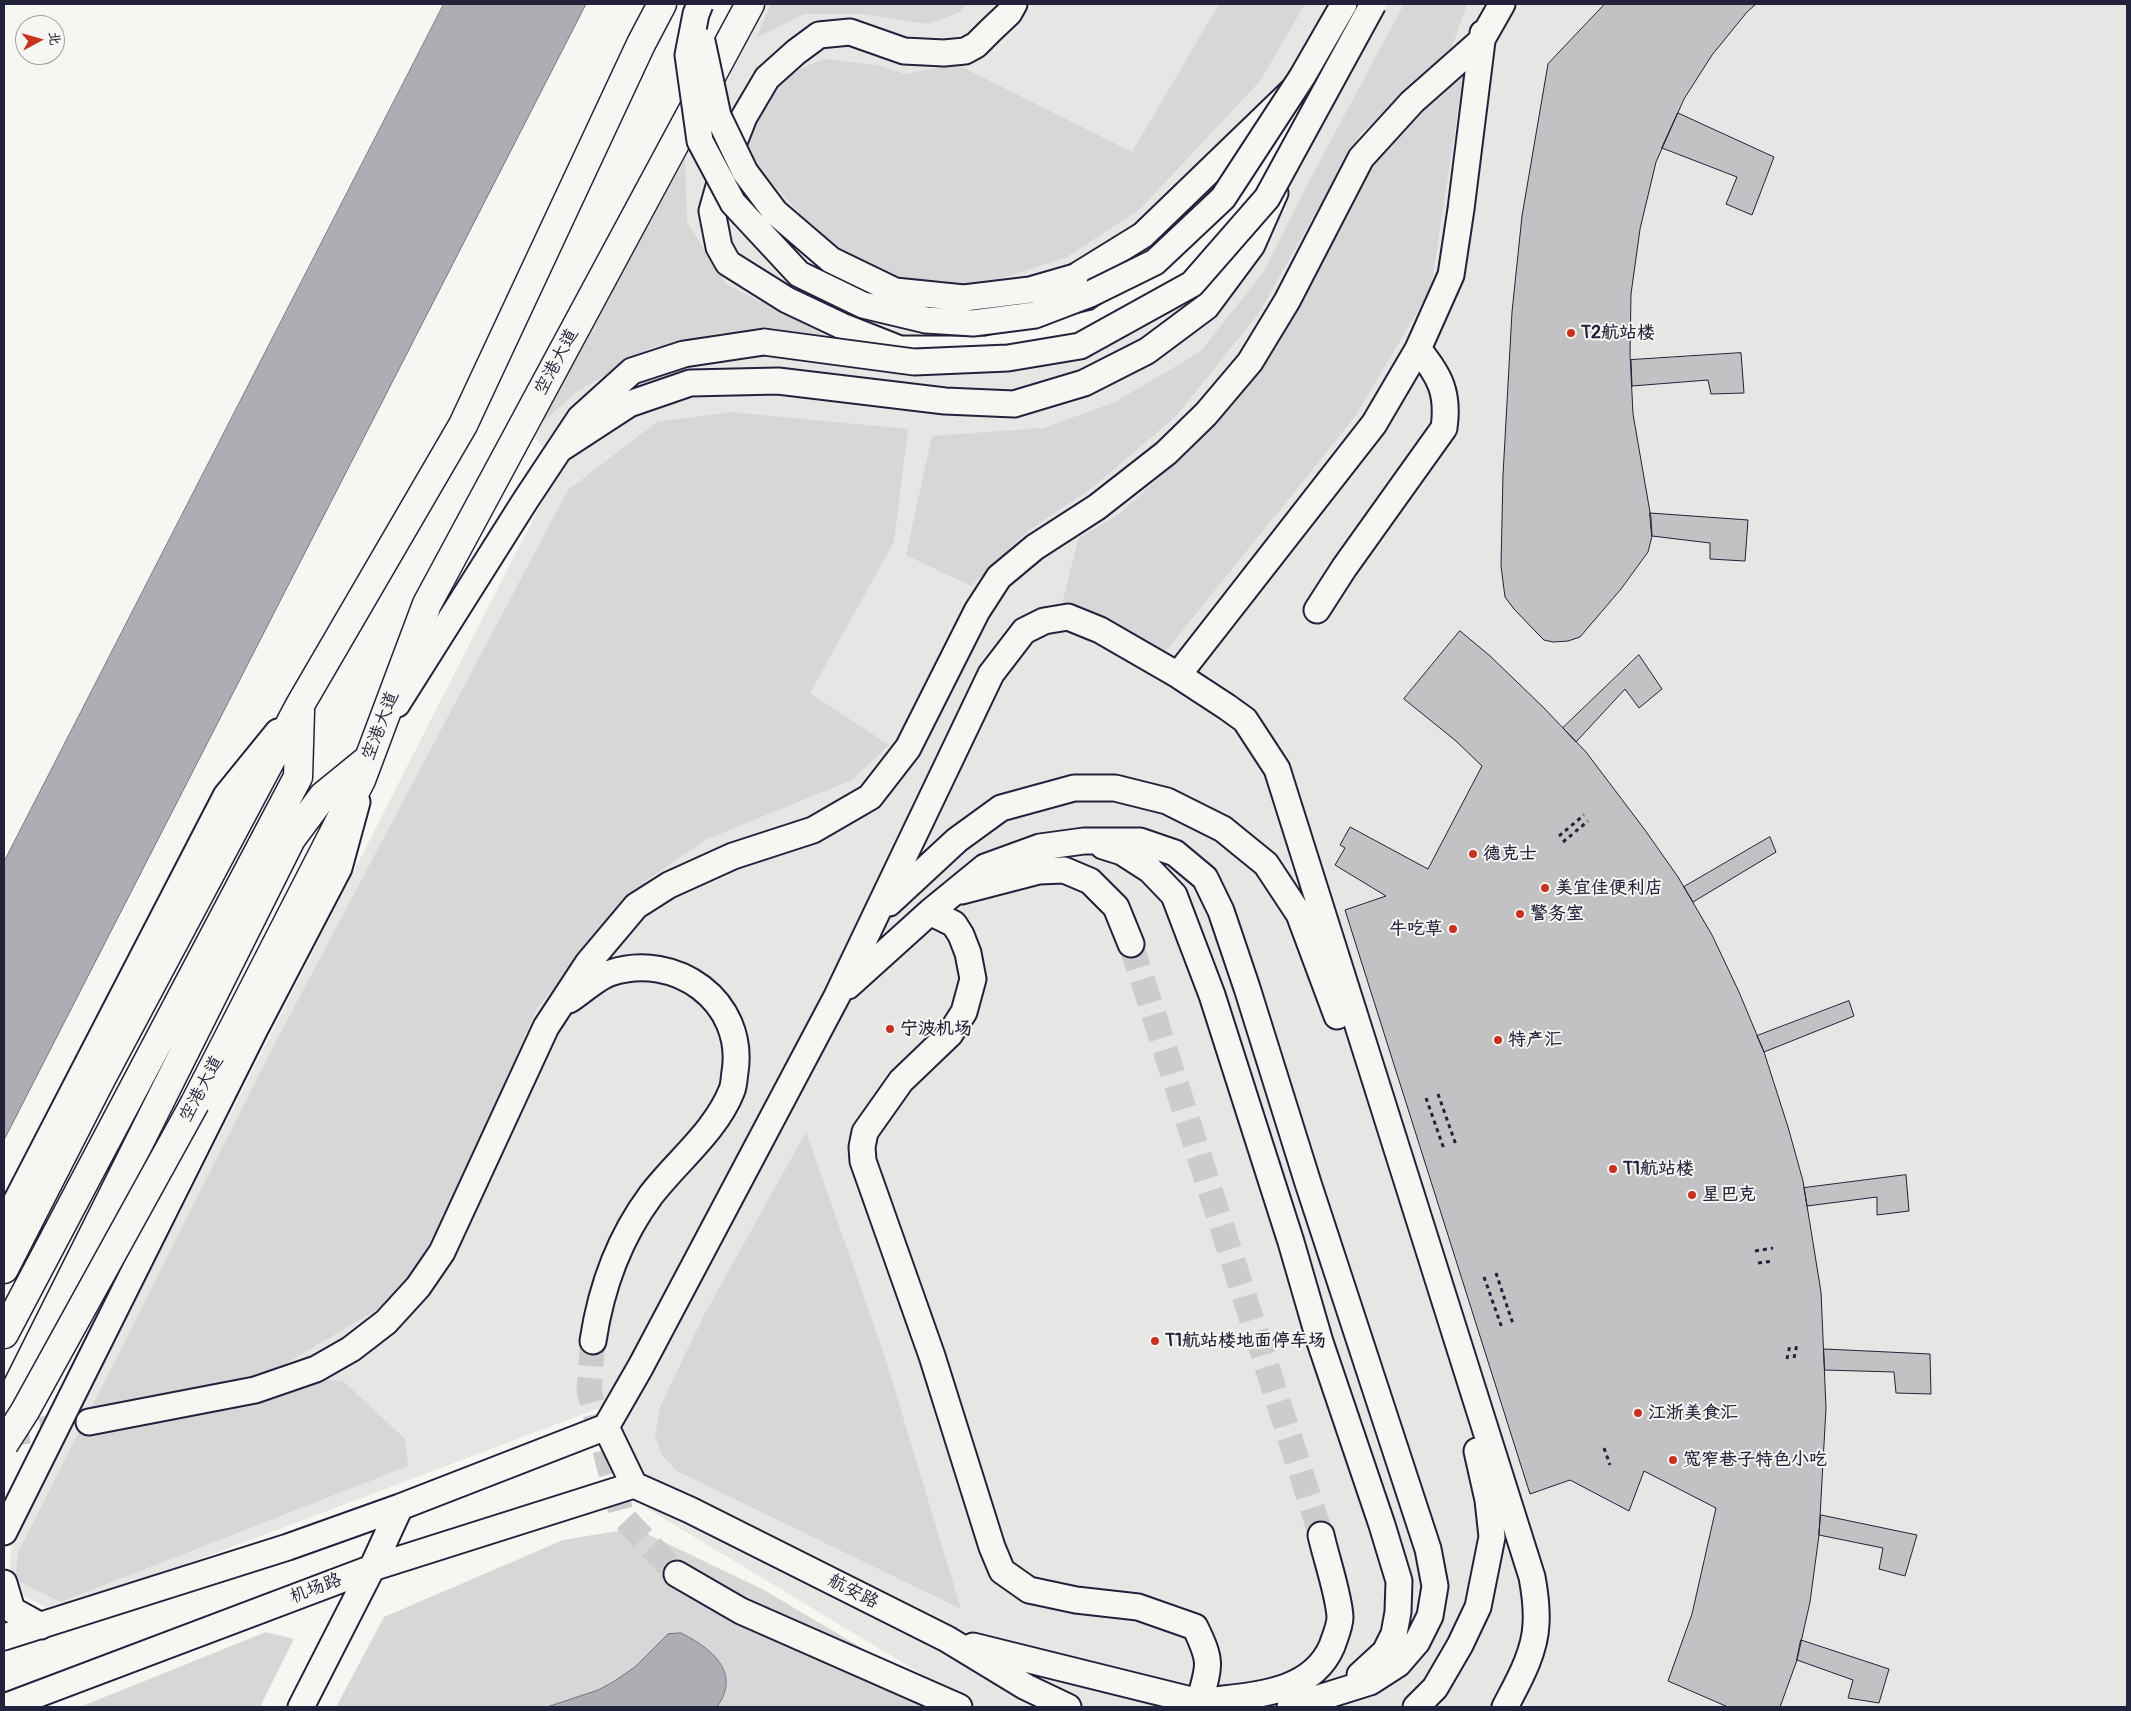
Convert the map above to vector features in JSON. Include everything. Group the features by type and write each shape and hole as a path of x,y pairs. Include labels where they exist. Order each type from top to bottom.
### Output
{"main road":[{"path":"4,1268 101,1079 300,705 463,425 641,44 662,4"},
{"name":"空港大道","path":"4,1444 25,1411 195,1103 361,780 427,604 750,4"},
{"path":"4,1334 298,776 300,705"},
{"path":"4,1413 291,840 323,796 369,758"}],"street":[{"path":"700,4 696,14 688,54 700,140 733,203 799,274 863,305 926,320 973,323 1035,314 1090,294 1156,262 1223,198 1302,77 1344,4"},
{"path":"708,4 701,42 718,116 745,172 775,212 831,260 895,291 964,298 1030,290 1075,277 1143,235 1345,40"},
{"path":"1014,4 1009,13 976,45 966,51 944,53 904,50 850,32 819,35 781,65 767,78 744,117 725,165 712,211 719,248 728,263 787,300 842,326 900,349 988,349 1098,322 1162,277 1204,236 1322,87"},
{"path":"560,449 629,404 690,383 778,381 946,401 1014,404 1084,383 1147,351 1206,307 1252,245 1322,87 1345,40 1368,4"},
{"path":"379,732 580,418 632,371 684,354 764,342 914,362 1008,358 1080,346 1192,284 1267,198 1373,4"},
{"path":"1178,675 1374,424 1418,349 1451,276 1481,41 1490,4"},
{"path":"90,1422 255,1390 276,1384 316,1369 351,1350 386,1322 418,1287 442,1252 546,1027 588,963 636,906 668,884 733,856 813,830 870,797 908,748 976,612 999,577 1035,546 1097,507 1166,453 1206,414 1250,362 1287,301 1360,158 1412,102 1481,41 1502,4"},
{"path":"1317,610 1344,568 1444,428 1447,409 1442,385 1434,368 1418,349"},
{"path":"4,1637 288,1547 606,1427 641,1366 837,996 879,913 991,674 1024,631 1044,621 1068,618 1100,630 1178,675 1245,720 1277,769 1532,1578 1536,1625 1520,1678 1505,1707"},
{"path":"4,1225 226,796 300,705"},
{"path":"4,1532 255,1030 339,868 369,758"},
{"path":"879,913 957,840 1001,808 1074,788 1115,788 1168,801 1223,829 1266,864 1299,914 1352,1056 1413,1253 1462,1389 1488,1500 1492,1536 1478,1606 1460,1645 1435,1688 1416,1707"},
{"path":"837,996 930,912 985,867 1040,847 1084,842 1140,841 1175,853 1205,878 1221,911 1428,1549 1435,1586 1430,1616 1417,1642 1398,1664 1370,1682 1290,1707"},
{"path":"1084,842 1122,852 1150,870 1174,895 1212,995 1291,1242 1320,1342 1399,1580 1398,1612 1391,1640 1385,1652 1367,1670 1338,1691"},
{"path":"954,892 1039,871 1064,870 1090,881 1116,907 1132,944"},
{"path":"930,912 954,924 961,935 968,953 973,979 964,1012 950,1034 901,1081 865,1132 862,1147 863,1162 932,1356 992,1547 1002,1570 1029,1590 1076,1600 1138,1607 1195,1627 1206,1649 1209,1670 1199,1702"},
{"path":"559,1008 609,973 644,967 669,970 694,981 718,1003 732,1029 738,1056 732,1090 714,1122 651,1196 622,1244 610,1270 598,1311 593,1341"},
{"path":"606,1427 634,1485"},
{"name":"机场路","path":"4,1707 372,1568 634,1485"},
{"name":"航安路","path":"634,1485 690,1510 947,1639 1026,1687 1068,1707"},
{"path":"301,1707 372,1568 400,1506"},
{"path":"1199,1702 1282,1688 1304,1680 1318,1667 1329,1652 1336,1636 1340,1617 1321,1535"},
{"path":"678,1574 741,1611 959,1707"},
{"path":"4,1583 12,1610 41,1626"},
{"path":"947,1639 1199,1702 1226,1707"}],"path":[{"path":"1559,836 1584,815"},
{"path":"1563,842 1588,821"},
{"path":"1438,1094 1456,1145"},
{"path":"1426,1098 1444,1149"},
{"path":"1755,1251 1773,1248"},
{"path":"1758,1262 1773,1261"},
{"path":"1496,1273 1514,1324"},
{"path":"1484,1277 1502,1328"},
{"path":"1794,1358 1797,1344"},
{"path":"1787,1359 1790,1345"},
{"path":"1604,1448 1610,1465"}],"shaded area":[{"path":"444,4 586,4 4,1140 4,862"},
{"path":"752,4 2127,4 2127,1707 976,1707 648,1509 602,1407 57,1613 9,1588 11,1545 559,468 527,427"},
{"path":"771,4 966,4 962,11 929,24 860,14 804,14 756,38"},
{"path":"1219,4 1305,4 1260,81 1140,209 1067,257 987,283 918,287 832,248 743,152 748,125 775,84 799,69 825,59 877,65 905,74 956,64 1132,152"},
{"path":"1404,4 1467,4 1449,56 1360,134 1259,313 1176,416 1092,488 1029,530 971,586 906,555 932,436 1043,428 1113,403 1200,352 1263,273 1307,185"},
{"path":"1463,77 1431,289 1354,418 1165,652 1127,630 1062,604 1078,539 1119,514 1196,445 1270,349 1336,229 1372,169 1399,131 1424,106"},
{"path":"685,159 687,222 726,284 825,335 718,333 652,348 576,392 540,425"},
{"path":"731,412 908,429 894,542 810,693 889,745 852,780 707,839 644,882 537,1008 428,1257 380,1308 268,1374 343,1381 405,1439 408,1466 61,1602 15,1580 18,1553 272,1049 568,490 657,422"},
{"path":"806,1132 882,1348 961,1609 677,1471 662,1455 655,1436 660,1407 703,1317"},
{"path":"635,1528 764,1590 961,1707 336,1707 384,1617 563,1540"},
{"path":"266,1632 294,1639 260,1707 80,1707"},
{"path":"681,1633 703,1646 720,1662 725,1672 724,1694 717,1707 547,1707 598,1690 613,1682 635,1667 668,1634"}],"building":[{"name":"T2航站楼","path":"1605,4 1756,4 1747,12 1712,55 1684,99 1656,162 1640,229 1631,294 1630,354 1633,414 1651,518 1652,536 1648,552 1621,589 1580,637 1568,641 1553,642 1544,640 1505,597 1501,566 1503,475 1512,312 1522,216 1548,64"},
{"path":"1678,113 1774,157 1752,215 1726,204 1737,177 1662,148"},
{"path":"1741,353 1744,393 1711,394 1708,380 1632,386 1631,360"},
{"path":"1650,513 1748,520 1745,561 1710,559 1710,543 1652,536"},
{"name":"T1航站楼","path":"1460,631 1489,655 1586,752 1678,877 1712,935 1739,992 1764,1052 1788,1127 1803,1181 1821,1292 1826,1408 1819,1535 1810,1602 1797,1660 1780,1707 1728,1707 1668,1681 1692,1614 1716,1508 1644,1471 1629,1511 1570,1480 1530,1494 1345,910 1386,896 1335,865 1345,848 1340,845 1350,827 1428,869 1482,766 1456,741 1404,699"},
{"path":"1639,655 1662,689 1639,708 1625,689 1576,742 1563,728"},
{"path":"1770,837 1776,852 1693,902 1684,887"},
{"path":"1849,1001 1854,1016 1764,1052 1757,1036"},
{"path":"1906,1175 1909,1211 1877,1215 1877,1197 1807,1206 1804,1188"},
{"path":"1824,1349 1930,1354 1931,1394 1896,1393 1894,1372 1825,1370"},
{"path":"1821,1515 1917,1535 1905,1576 1879,1569 1883,1548 1819,1535"},
{"path":"1801,1640 1889,1669 1879,1703 1848,1698 1853,1680 1797,1660"}],"tunnel":[{"path":"1131,944 1321,1535"},
{"path":"593,1341 589,1390 622,1516 677,1574"},
{"path":"4,1435 89,1422"}],"place":[{"name":"T2航站楼","path":"1571,333"},
{"name":"德克士","path":"1473,854"},
{"name":"美宜佳便利店","path":"1545,888"},
{"name":"警务室","path":"1520,914"},
{"name":"牛吃草","path":"1453,929"},
{"name":"宁波机场","path":"890,1029"},
{"name":"特产汇","path":"1498,1040"},
{"name":"T1航站楼","path":"1613,1169"},
{"name":"星巴克","path":"1692,1195"},
{"name":"T1航站楼地面停车场","path":"1155,1341"},
{"name":"江浙美食汇","path":"1638,1413"},
{"name":"宽窄巷子特色小吃","path":"1673,1460"}]}
